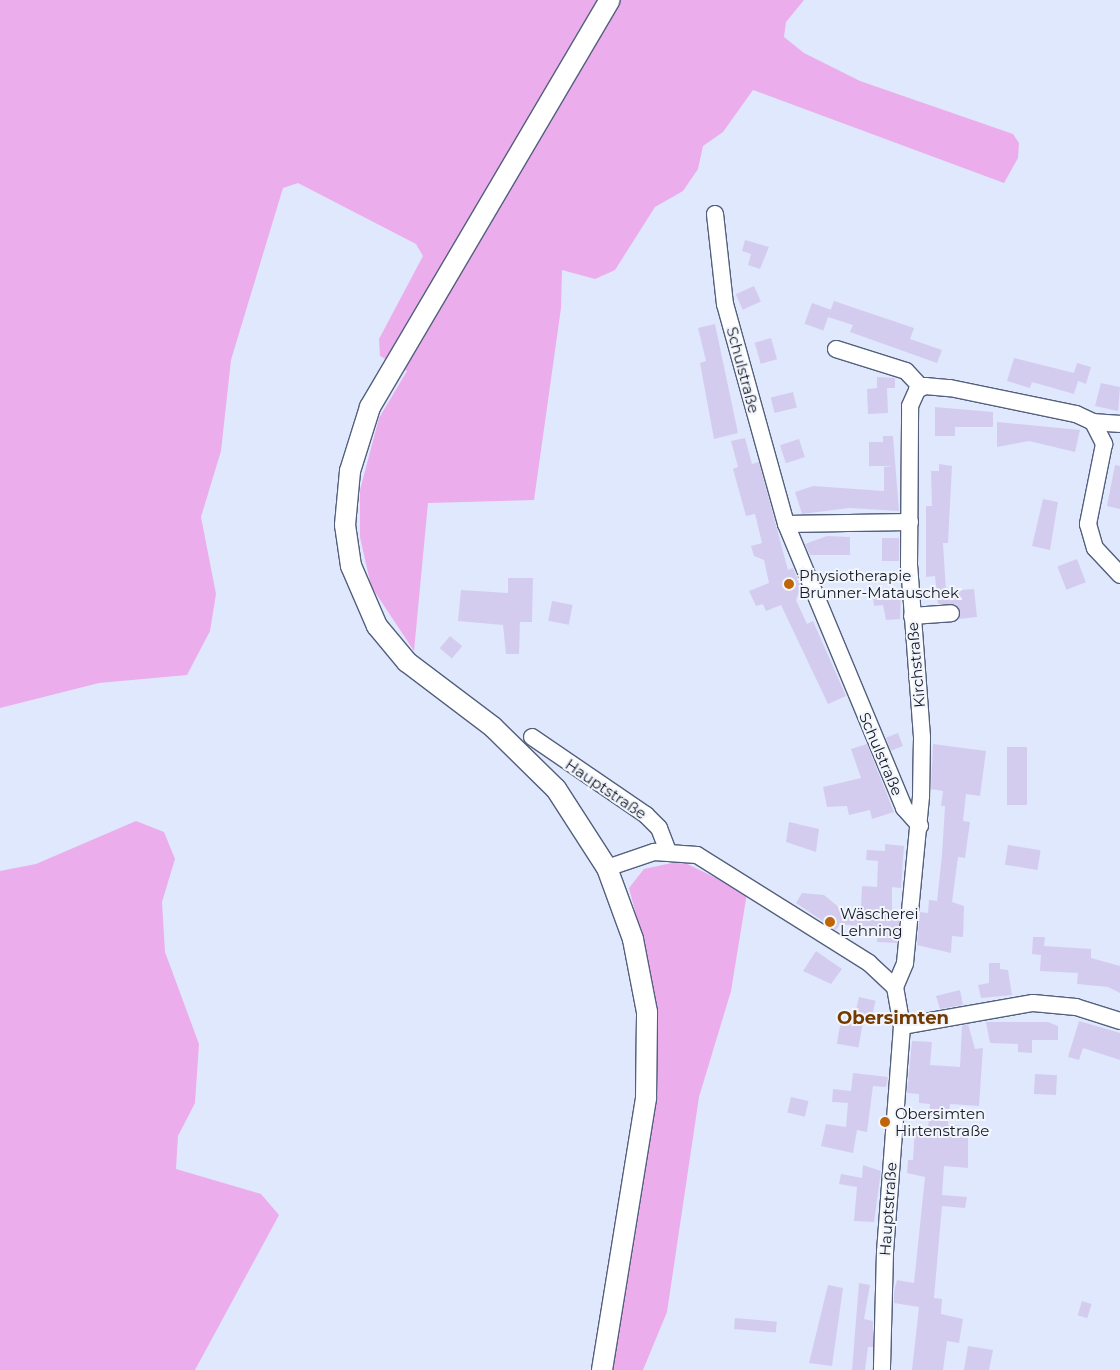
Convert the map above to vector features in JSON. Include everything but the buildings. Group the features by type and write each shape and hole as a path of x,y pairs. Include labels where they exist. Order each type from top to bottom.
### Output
{"main road":[{"path":"602,1370 614,1271 643,1124 648,1048 639,962 607,868 575,814 542,773 493,727 407,662 386,639 358,587 346,525 350,471 370,407 610,0"}],"street":[{"name":"Schulstraße","path":"715,214 725,304 786,524 904,808 920,826"},
{"path":"836,350 906,371 921,388 995,397 1076,414 1093,422 1120,424"},
{"name":"Kirchstraße","path":"920,826 922,737 912,616 910,406 921,388"},
{"path":"1093,422 1104,444 1088,524 1095,548 1120,575"},
{"path":"786,524 910,522"},
{"path":"912,616 951,613"},
{"name":"Hauptstraße","path":"532,737 646,815 659,828 668,851"},
{"path":"607,868 668,851 711,862 869,963 895,987 905,963 920,826"},
{"name":"Hauptstraße","path":"882,1370 885,1252 902,1026 895,987"},
{"path":"902,1026 1033,1003 1076,1007 1120,1021"}],"shaded area":[{"path":"0,0 804,0 786,22 784,37 804,53 860,81 1013,134 1019,143 1018,158 1004,183 753,90 723,132 703,146 698,169 683,191 655,207 615,270 595,279 562,270 561,308 534,500 428,503 414,651 371,586 360,537 360,490 379,418 407,371 380,356 379,339 423,256 416,244 298,183 283,188 231,360 221,451 201,517 216,594 210,631 187,675 99,683 0,708"},
{"path":"136,821 164,832 175,859 162,902 165,952 199,1044 195,1103 178,1136 176,1169 261,1194 279,1215 195,1370 0,1370 0,871 36,864"},
{"path":"681,861 747,893 731,991 699,1097 667,1312 643,1370 608,1370 648,1124 641,934 629,888 644,869"}],"place":[{"name":"Physiotherapie Brunner-Matauschek","path":"789,584"},
{"name":"Wäscherei Lehning","path":"830,922"},
{"name":"Obersimten Hirtenstraße","path":"885,1122"}],"district":[{"name":"Obersimten","path":"893,1018"}]}
